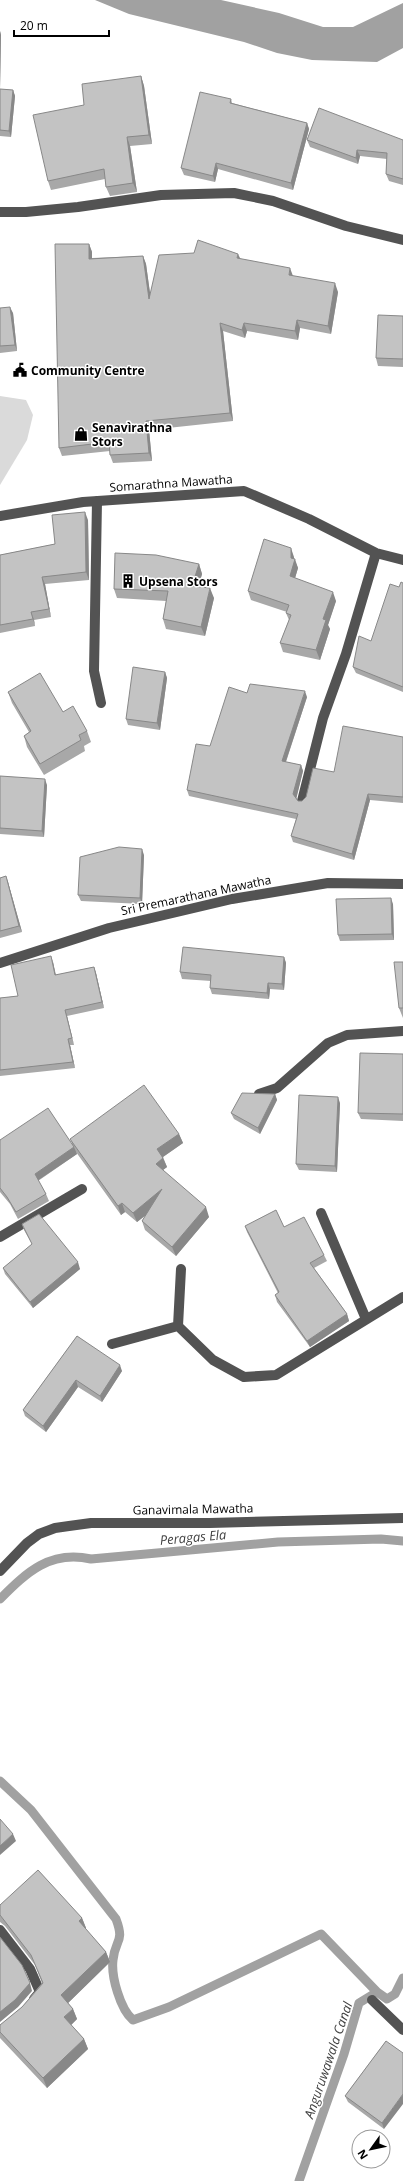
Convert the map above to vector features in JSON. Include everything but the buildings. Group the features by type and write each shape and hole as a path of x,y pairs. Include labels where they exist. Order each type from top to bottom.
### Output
{"street":[{"path":"0,212 41,211 125,201 161,194 234,193 273,201 346,226 403,240"},
{"name":"Somarathna Mawatha","path":"0,516 97,501 244,491 309,519 376,552 403,560"},
{"path":"97,501 94,671 101,703"},
{"path":"302,801 323,718 346,654 376,552"},
{"name":"Sri Premarathana Mawatha","path":"0,963 109,928 232,899 328,883 403,884"},
{"path":"259,1094 277,1088 328,1043 347,1035 403,1031"},
{"path":"0,1238 82,1189"},
{"path":"320,1213 366,1319"},
{"path":"181,1269 178,1326 213,1360 244,1377 276,1375 403,1297"},
{"path":"112,1344 178,1326"},
{"name":"Ganavimala Mawatha","path":"0,1571 26,1543 39,1534 55,1528 69,1526 99,1523 210,1523 403,1518"},
{"path":"0,1930 30,1969 40,1992 26,2007"},
{"path":"372,2000 403,2030"}],"shaded area":[{"path":"95,0 221,0 279,13 323,27 353,27 403,3 403,48 377,62 312,60 277,53 244,42 129,14"},
{"path":"0,396 26,400 33,415 27,440 0,485"}],"waterway":[{"name":"Peragas Ela","path":"0,1599 30,1572 51,1561 63,1558 76,1557 91,1559 278,1542 381,1539 403,1541"},
{"path":"0,1781 31,1810 116,1919 120,1937 114,1953 113,1975 120,2000 128,2015 133,2020 169,2007 321,1934 377,1992"},
{"name":"Anguruwawala Canal","path":"299,2181 344,2054 359,2003 377,1992 387,1999 395,1994 403,1978"}],"place":[{"name":"Community Centre","path":"20,370"},
{"name":"Senavìrathna Stors","path":"81,434"},
{"name":"Upsena Stors","path":"128,581"}]}
